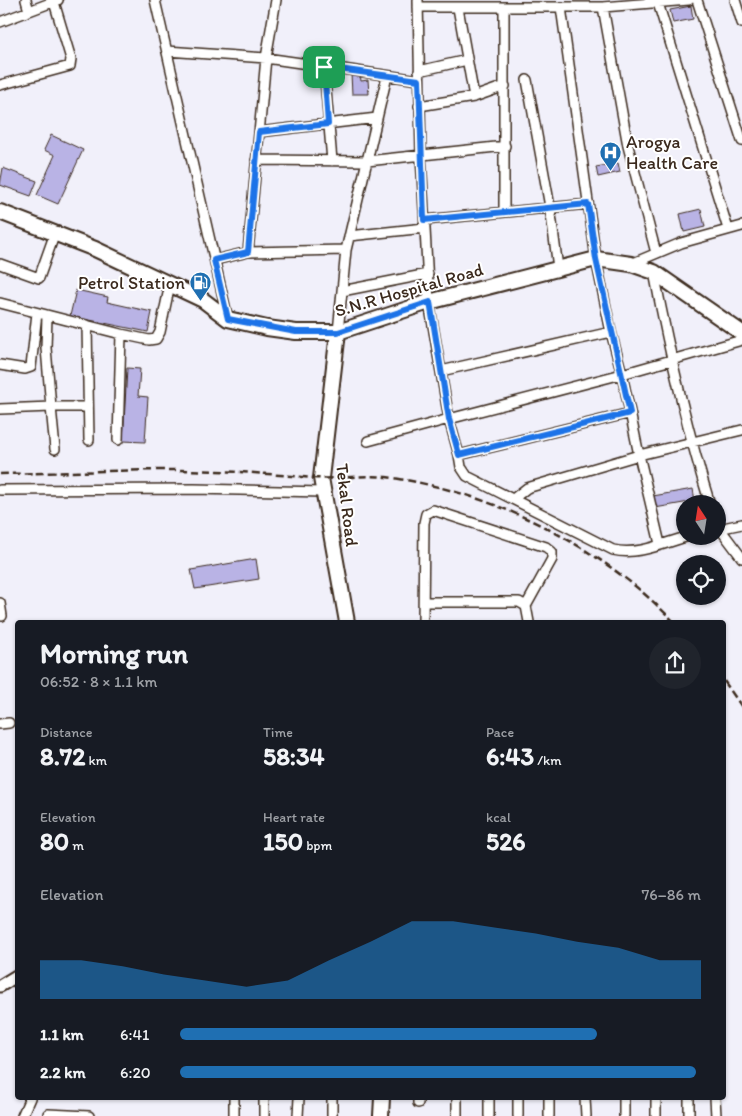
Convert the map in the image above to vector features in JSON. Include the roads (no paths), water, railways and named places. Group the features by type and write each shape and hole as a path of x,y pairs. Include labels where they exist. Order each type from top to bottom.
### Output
{"main road":[{"name":"S.N.R Hospital Road","path":"0,212 56,232 170,284 203,300 228,319 296,332 338,332 430,302 596,259 631,264 654,272 742,333"},
{"name":"Tekal Road","path":"338,332 320,470 322,492 347,620"},
{"path":"381,1116 382,1100"}],"street":[{"path":"26,0 30,11"},
{"path":"155,0 228,319"},
{"path":"248,252 266,58 276,0"},
{"path":"676,540 632,552 613,550 467,476 461,467 449,419 430,302 421,156 418,4 504,8 603,7 636,2 658,3 689,0"},
{"path":"697,0 742,141"},
{"path":"735,0 742,23"},
{"path":"0,22 57,1 71,59 70,66 63,70 0,85"},
{"path":"658,3 728,229"},
{"path":"462,5 467,60 474,97"},
{"path":"561,7 596,259 660,544"},
{"path":"603,7 628,146 656,253"},
{"path":"504,8 504,212"},
{"path":"167,51 266,58 387,76 419,76 467,60"},
{"path":"324,67 332,161"},
{"path":"338,332 346,250 387,76"},
{"path":"527,80 550,207 558,268"},
{"path":"420,106 474,97 505,86"},
{"path":"259,132 377,118"},
{"path":"256,160 367,161 505,146"},
{"path":"349,236 504,212 588,204"},
{"path":"631,264 656,253 742,226"},
{"path":"0,264 39,278 56,232"},
{"path":"214,260 248,252 346,250"},
{"path":"654,272 671,360 691,442 707,495"},
{"path":"342,291 428,274"},
{"path":"0,303 121,334 156,340 160,332 170,284"},
{"path":"0,365 31,367 37,313"},
{"path":"46,316 46,348 55,449"},
{"path":"87,324 89,440"},
{"path":"441,371 611,332"},
{"path":"118,440 121,334"},
{"path":"368,441 622,374 742,340"},
{"path":"0,409 88,407"},
{"path":"459,455 630,413"},
{"path":"513,499 527,488 540,484 639,455 742,430"},
{"path":"0,490 194,489 322,492"},
{"path":"424,620 424,523 426,514 433,510 546,547 552,552 552,560 526,606 529,620"},
{"path":"726,527 742,524"},
{"path":"726,538 742,558"},
{"path":"424,602 519,602 526,606"},
{"path":"0,603 2,616"},
{"path":"0,986 15,977"},
{"path":"22,1116 29,1100"},
{"path":"234,1100 234,1116"},
{"path":"264,1100 264,1116"},
{"path":"298,1100 298,1116"},
{"path":"332,1100 332,1116"},
{"path":"457,1100 457,1116"},
{"path":"489,1100 490,1116"},
{"path":"518,1100 518,1116"},
{"path":"549,1100 549,1116"},
{"path":"585,1100 586,1116"},
{"path":"624,1100 624,1116"},
{"path":"656,1100 656,1116"},
{"path":"689,1100 689,1116"},
{"path":"716,1100 716,1116"},
{"path":"48,1114 89,1116"}],"railway":[{"path":"0,474 189,470 323,478 377,476 426,484 504,509 542,526 578,546 613,569 645,594 672,620"},
{"path":"726,684 742,707"}],"place":[{"name":"Arogya Health Care","path":"610,171"},
{"name":"Petrol Station","path":"201,302"}]}
